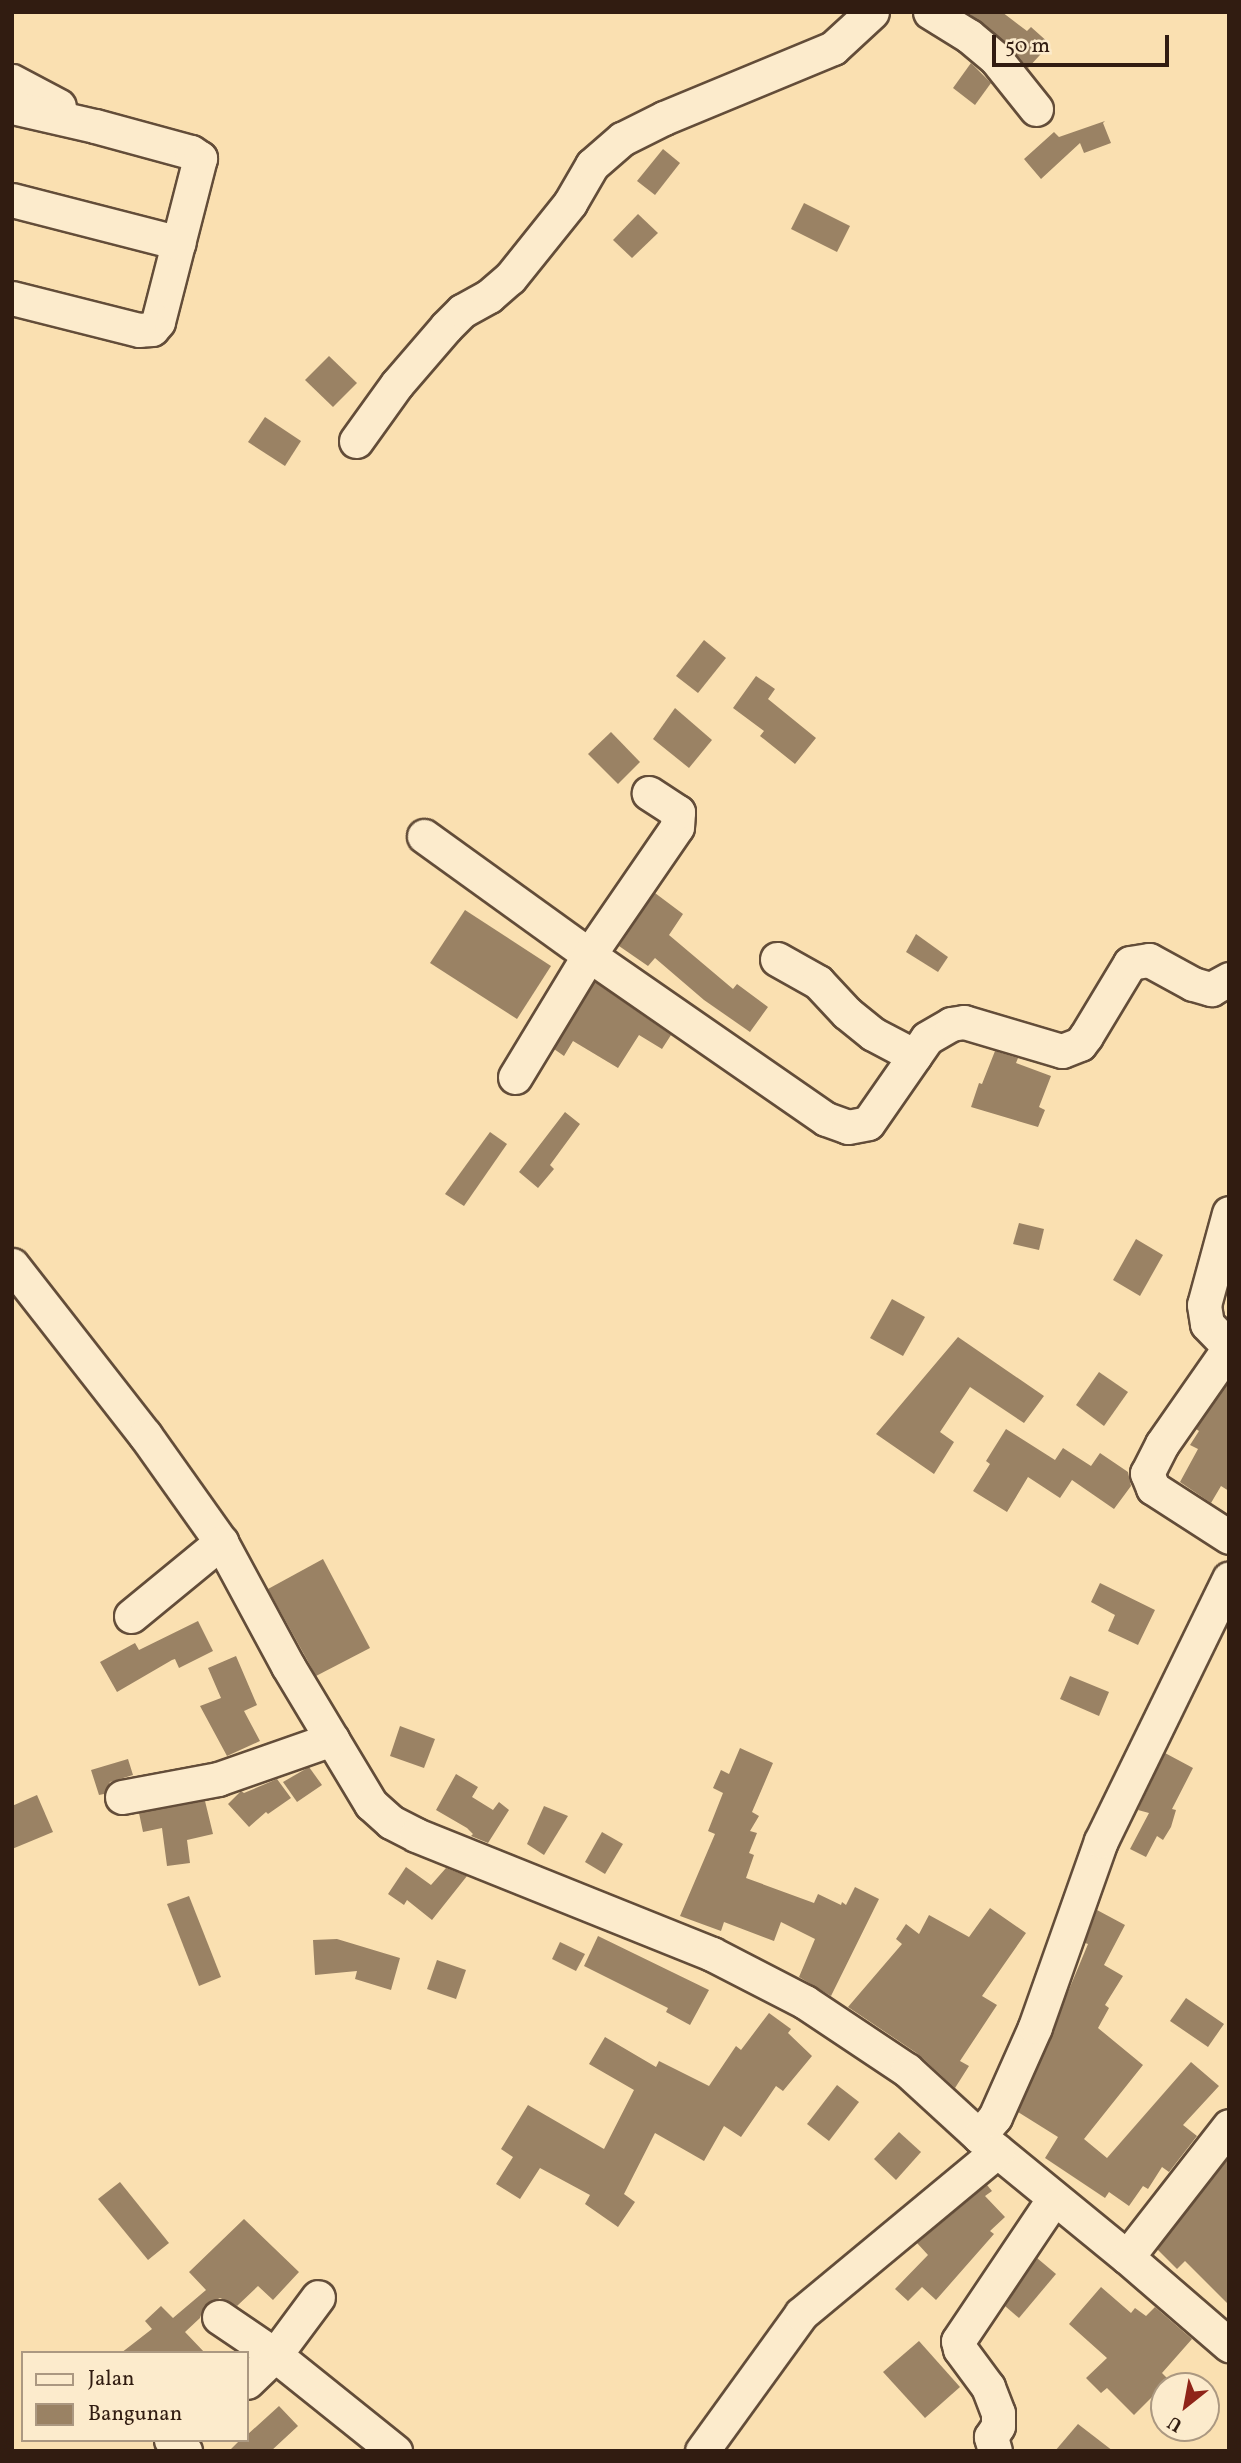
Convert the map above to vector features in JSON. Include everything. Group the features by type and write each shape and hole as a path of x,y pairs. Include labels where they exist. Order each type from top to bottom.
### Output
{"street":[{"path":"356,441 397,384 446,327 462,311 489,296 510,278 569,203 592,165 622,139 664,118 832,48 872,12"},
{"path":"930,12 976,24 996,59 1036,109"},
{"path":"12,81 95,126"},
{"path":"12,107 191,152 200,158 158,322 152,328 139,330 12,298"},
{"path":"12,200 178,243"},
{"path":"515,1077 589,955 680,821 678,812 673,807 649,793"},
{"path":"424,836 589,955 836,1124 848,1127 868,1123 927,1038 938,1030 964,1022 1062,1051 1071,1048 1086,1036 1130,963 1139,959 1149,960 1193,985 1211,989 1229,979"},
{"path":"776,959 816,980 847,1013 873,1034 915,1056"},
{"path":"1229,1213 1203,1305 1207,1324 1229,1348 1162,1444 1147,1473 1153,1488 1229,1537"},
{"path":"12,1265 145,1435 221,1542 288,1666 370,1804 391,1822 416,1835 712,1954 761,1977 907,2070 988,2143 1229,2345"},
{"path":"131,1616 221,1542"},
{"path":"702,2451 801,2314 988,2143 995,2117 1017,2062 1035,2027 1101,1841 1229,1579"},
{"path":"122,1797 218,1779 332,1739"},
{"path":"1127,2257 1229,2126"},
{"path":"995,2451 992,2437 998,2426 998,2413 988,2387 960,2349 958,2341 1054,2197"},
{"path":"248,2381 275,2355 318,2297"},
{"path":"219,2317 275,2355 395,2451"}],"building":[{"path":"967,12 1002,12 1027,31 1031,27 1050,44 1028,68 1008,44"},
{"path":"971,63 991,83 975,105 953,88"},
{"path":"1105,121 1103,123 1111,143 1084,153 1080,143 1041,179 1024,159 1054,132 1059,137"},
{"path":"663,149 680,163 655,195 637,181"},
{"path":"804,203 850,226 837,252 791,229"},
{"path":"638,214 658,233 632,258 613,240"},
{"path":"329,356 357,383 333,407 305,380"},
{"path":"265,417 301,441 285,466 248,442"},
{"path":"704,640 726,658 698,693 676,676"},
{"path":"756,676 775,689 768,699 816,738 795,764 760,736 764,731 733,708"},
{"path":"675,708 712,740 689,768 653,739"},
{"path":"611,732 640,762 618,784 588,754"},
{"path":"655,893 683,914 669,935 733,989 737,984 768,1007 750,1032 704,1000 655,958 648,966 619,946"},
{"path":"465,910 551,966 517,1019 430,963"},
{"path":"916,934 948,957 938,972 906,952"},
{"path":"595,982 671,1035 662,1049 639,1035 618,1068 573,1041 564,1056 554,1049"},
{"path":"995,1051 1018,1058 1016,1063 1051,1076 1039,1107 1045,1110 1038,1127 971,1107 979,1083 982,1084"},
{"path":"565,1112 580,1124 550,1165 554,1169 538,1188 519,1172"},
{"path":"490,1132 507,1144 464,1206 445,1194"},
{"path":"1019,1223 1044,1229 1039,1250 1013,1244"},
{"path":"1136,1239 1163,1255 1140,1296 1113,1280"},
{"path":"892,1299 925,1317 903,1356 870,1338"},
{"path":"958,1337 1044,1396 1024,1423 970,1387 940,1432 954,1442 934,1474 876,1434"},
{"path":"1099,1372 1128,1392 1104,1426 1076,1405"},
{"path":"1228,1383 1229,1491 1221,1486 1211,1503 1180,1482 1198,1449 1190,1445 1199,1431 1196,1429"},
{"path":"1006,1429 1055,1460 1063,1448 1091,1466 1100,1453 1128,1472 1131,1486 1114,1509 1072,1480 1060,1498 1028,1477 1007,1512 973,1491 990,1464 986,1461"},
{"path":"323,1559 370,1648 316,1676 268,1589"},
{"path":"1100,1583 1155,1610 1138,1645 1108,1631 1115,1615 1091,1602"},
{"path":"198,1621 213,1651 179,1668 175,1659 172,1660 117,1692 100,1662 135,1643 139,1650"},
{"path":"236,1656 257,1705 244,1711 260,1741 227,1756 200,1706 221,1698 208,1668"},
{"path":"1070,1676 1109,1692 1099,1716 1060,1699"},
{"path":"400,1726 435,1739 424,1768 390,1756"},
{"path":"740,1748 773,1763 752,1812 759,1816 750,1831 757,1833 749,1853 754,1855 746,1878 814,1903 818,1894 846,1905 855,1887 879,1899 831,1996 799,1977 815,1939 781,1922 774,1941 724,1922 721,1931 680,1916 715,1834 708,1831 723,1793 713,1788 721,1770 729,1774"},
{"path":"1165,1753 1193,1768 1172,1809 1176,1810 1171,1827 1163,1840 1157,1836 1146,1857 1130,1849 1149,1813 1138,1810"},
{"path":"128,1759 133,1775 110,1782 104,1794 99,1795 91,1770"},
{"path":"309,1767 322,1785 297,1802 283,1782"},
{"path":"456,1774 478,1787 472,1797 493,1810 499,1802 509,1810 488,1843 471,1836 473,1834 467,1828 436,1810"},
{"path":"277,1779 291,1798 268,1814 266,1812 249,1827 228,1804 241,1791 244,1793"},
{"path":"37,1795 53,1832 12,1849 12,1806"},
{"path":"205,1801 213,1834 187,1840 190,1863 167,1866 162,1828 143,1832 139,1813"},
{"path":"544,1806 568,1816 544,1855 527,1844"},
{"path":"602,1832 623,1844 605,1874 585,1862"},
{"path":"406,1867 431,1885 446,1868 467,1876 432,1920 407,1900 404,1905 388,1894"},
{"path":"189,1896 221,1977 199,1986 167,1904"},
{"path":"990,1908 1026,1933 982,1996 997,2005 960,2061 969,2066 955,2088 918,2054 848,2007 902,1944 896,1939 906,1924 919,1934 929,1915 969,1937"},
{"path":"1097,1910 1125,1925 1104,1965 1123,1976 1105,2005 1109,2008 1098,2028 1143,2065 1084,2139 1107,2158 1191,2062 1219,2086 1183,2125 1197,2136 1169,2172 1162,2167 1148,2189 1143,2186 1129,2206 1109,2192 1105,2198 1045,2158 1058,2137 1018,2112 1088,1944 1085,1943"},
{"path":"598,1936 709,1990 690,2025 666,2012 668,2008 584,1966"},
{"path":"337,1939 400,1958 391,1990 355,1979 357,1971 315,1975 313,1940"},
{"path":"560,1942 585,1954 576,1971 552,1959"},
{"path":"437,1960 466,1970 456,1999 427,1989"},
{"path":"1186,1998 1224,2024 1208,2047 1170,2021"},
{"path":"769,2013 791,2029 788,2033 812,2056 783,2091 776,2086 741,2137 724,2126 704,2161 655,2133 624,2194 635,2202 618,2227 585,2204 590,2195 540,2168 520,2199 496,2184 513,2157 501,2149 528,2105 604,2149 634,2090 589,2064 605,2037 656,2067 659,2061 709,2086 736,2046 741,2050"},
{"path":"837,2085 859,2102 829,2141 807,2124"},
{"path":"899,2132 921,2152 896,2180 874,2159"},
{"path":"1229,2158 1229,2305 1185,2261 1177,2269 1157,2249"},
{"path":"120,2182 169,2243 148,2260 98,2199"},
{"path":"987,2185 992,2191 985,2196 1005,2217 990,2231 994,2234 936,2300 922,2287 908,2301 895,2289 928,2255 917,2243"},
{"path":"244,2219 299,2272 273,2300 258,2286 237,2306 220,2298 204,2306 200,2318 185,2332 203,2351 124,2351 152,2329 145,2321 161,2306 173,2318 206,2290 189,2272"},
{"path":"1037,2258 1056,2274 1019,2318 1005,2306"},
{"path":"1101,2287 1131,2313 1135,2308 1146,2316 1155,2307 1192,2339 1163,2372 1150,2372 1150,2399 1134,2415 1107,2388 1101,2393 1086,2378 1107,2358 1069,2324"},
{"path":"919,2341 960,2387 925,2418 883,2372"},
{"path":"279,2406 298,2426 271,2451 229,2451 238,2442 248,2442 248,2434"},
{"path":"1078,2424 1113,2451 1055,2451"}]}
